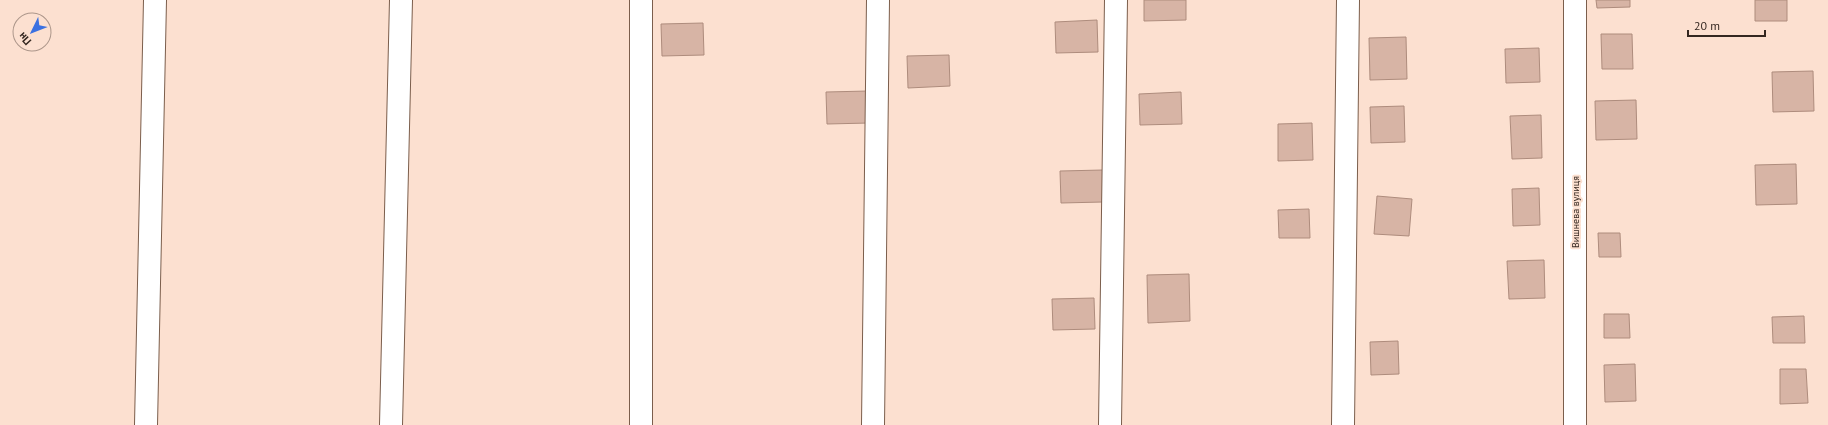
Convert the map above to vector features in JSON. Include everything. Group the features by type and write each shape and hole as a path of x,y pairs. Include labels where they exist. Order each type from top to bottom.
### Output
{"street":[{"path":"146,425 155,0"},
{"path":"391,425 401,0"},
{"path":"641,0 641,425"},
{"path":"873,425 878,0"},
{"path":"1110,425 1116,0"},
{"path":"1343,425 1348,0"},
{"name":"Вишнева вулиця","path":"1575,0 1575,425"}],"building":[{"path":"1144,0 1186,0 1186,20 1144,21"},
{"path":"1596,0 1630,0 1630,7 1597,8"},
{"path":"1755,0 1787,0 1787,21 1755,21"},
{"path":"1097,20 1098,52 1056,53 1055,22"},
{"path":"703,23 704,55 662,56 661,24"},
{"path":"1601,34 1632,34 1633,69 1602,69"},
{"path":"1406,37 1407,79 1370,80 1369,38"},
{"path":"1539,48 1540,82 1506,83 1505,49"},
{"path":"949,55 950,86 908,88 907,56"},
{"path":"1813,71 1814,111 1773,112 1772,72"},
{"path":"868,91 869,123 827,124 826,92"},
{"path":"1181,92 1182,124 1140,125 1139,94"},
{"path":"1636,100 1637,139 1596,140 1595,101"},
{"path":"1404,106 1405,142 1371,143 1370,107"},
{"path":"1541,115 1542,158 1512,159 1510,116"},
{"path":"1312,123 1313,160 1278,161 1278,124"},
{"path":"1796,164 1797,204 1756,205 1755,165"},
{"path":"1103,170 1103,202 1061,203 1060,171"},
{"path":"1539,188 1540,225 1513,226 1512,189"},
{"path":"1377,196 1412,199 1409,236 1374,234"},
{"path":"1309,209 1310,238 1279,238 1278,210"},
{"path":"1598,233 1620,233 1621,257 1599,257"},
{"path":"1544,260 1545,298 1509,299 1507,261"},
{"path":"1189,274 1190,321 1148,323 1147,275"},
{"path":"1094,298 1095,329 1053,330 1052,299"},
{"path":"1604,314 1629,314 1630,338 1604,338"},
{"path":"1804,316 1805,343 1773,343 1772,317"},
{"path":"1398,341 1399,374 1371,375 1370,342"},
{"path":"1635,364 1636,401 1605,402 1604,365"},
{"path":"1780,369 1806,369 1808,403 1780,404"}]}
